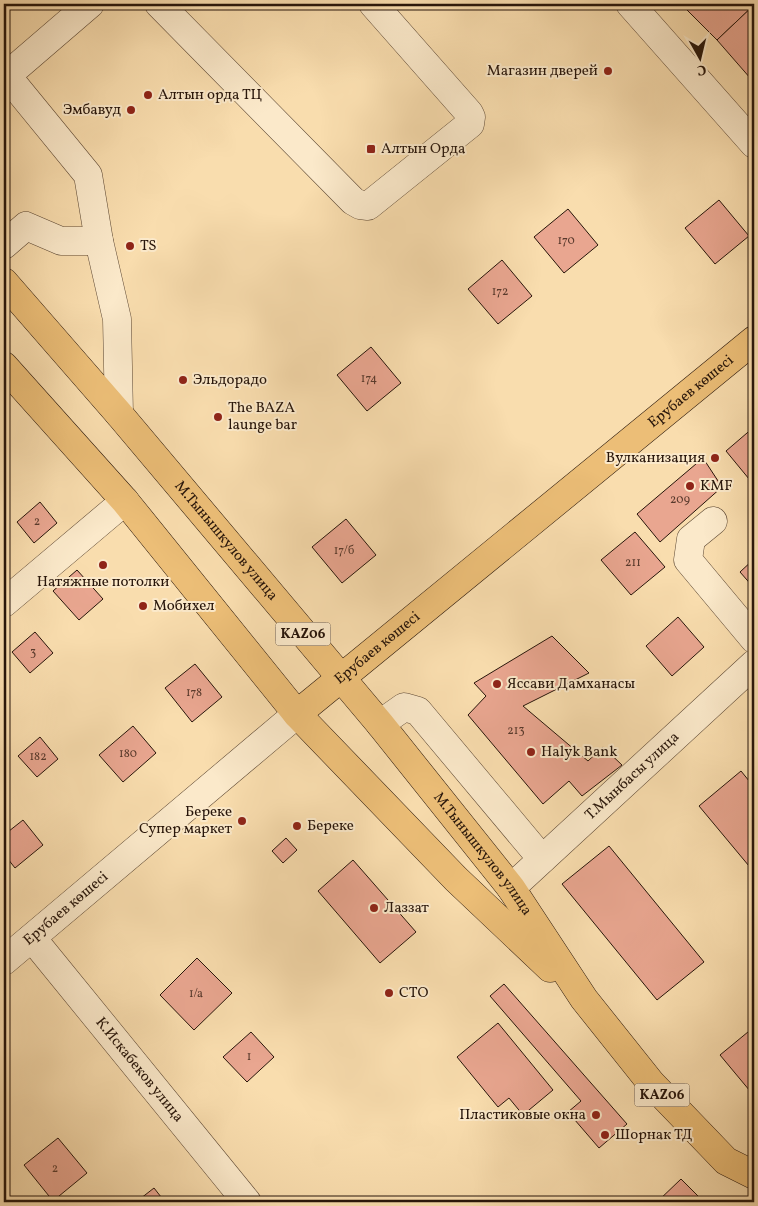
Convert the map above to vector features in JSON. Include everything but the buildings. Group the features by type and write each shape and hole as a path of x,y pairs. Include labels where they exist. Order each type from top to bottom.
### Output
{"main road":[{"name":"М.Тынышкулов улица","path":"4,282 119,414 380,724 511,888 584,1000 651,1083 726,1161 754,1175"},
{"name":"Ерубаев көшесі","path":"297,714 754,340"},
{"name":"М.Тынышкулов улица","path":"4,366 125,501 297,714 456,879 584,1000"}],"street":[{"path":"90,4 5,77 88,176 99,242 117,319 119,414"},
{"path":"160,4 352,201 368,206 470,124 471,117 464,106 372,4"},
{"path":"630,4 754,144"},
{"path":"4,245 26,226 61,241 99,242"},
{"path":"4,603 125,501"},
{"path":"713,520 691,539 688,560 754,639"},
{"name":"Т.Мынбасы улица","path":"511,888 754,664"},
{"path":"380,724 404,708 418,711 542,859"},
{"name":"Ерубаев көшесі","path":"4,961 297,714"},
{"name":"К.Искабеков улица","path":"32,938 247,1202"}],"place":[{"name":"Магазин дверей","path":"608,71"},
{"name":"Алтын орда ТЦ","path":"148,95"},
{"name":"Эмбавуд","path":"131,110"},
{"name":"Алтын Орда","path":"371,149"},
{"name":"TS","path":"130,246"},
{"name":"Эльдорадо","path":"183,380"},
{"name":"The BAZA launge bar","path":"218,417"},
{"name":"Вулканизация","path":"715,458"},
{"name":"KMF","path":"690,486"},
{"name":"Натяжные потолки","path":"103,565"},
{"name":"Мобихел","path":"143,606"},
{"name":"Яссави Дамханасы","path":"497,684"},
{"name":"Halyk Bank","path":"531,752"},
{"name":"Береке Супер маркет","path":"242,821"},
{"name":"Береке","path":"297,826"},
{"name":"Лаззат","path":"374,908"},
{"name":"СТО","path":"389,993"},
{"name":"Пластиковые окна","path":"596,1115"},
{"name":"Шорнак ТД","path":"605,1135"}]}
